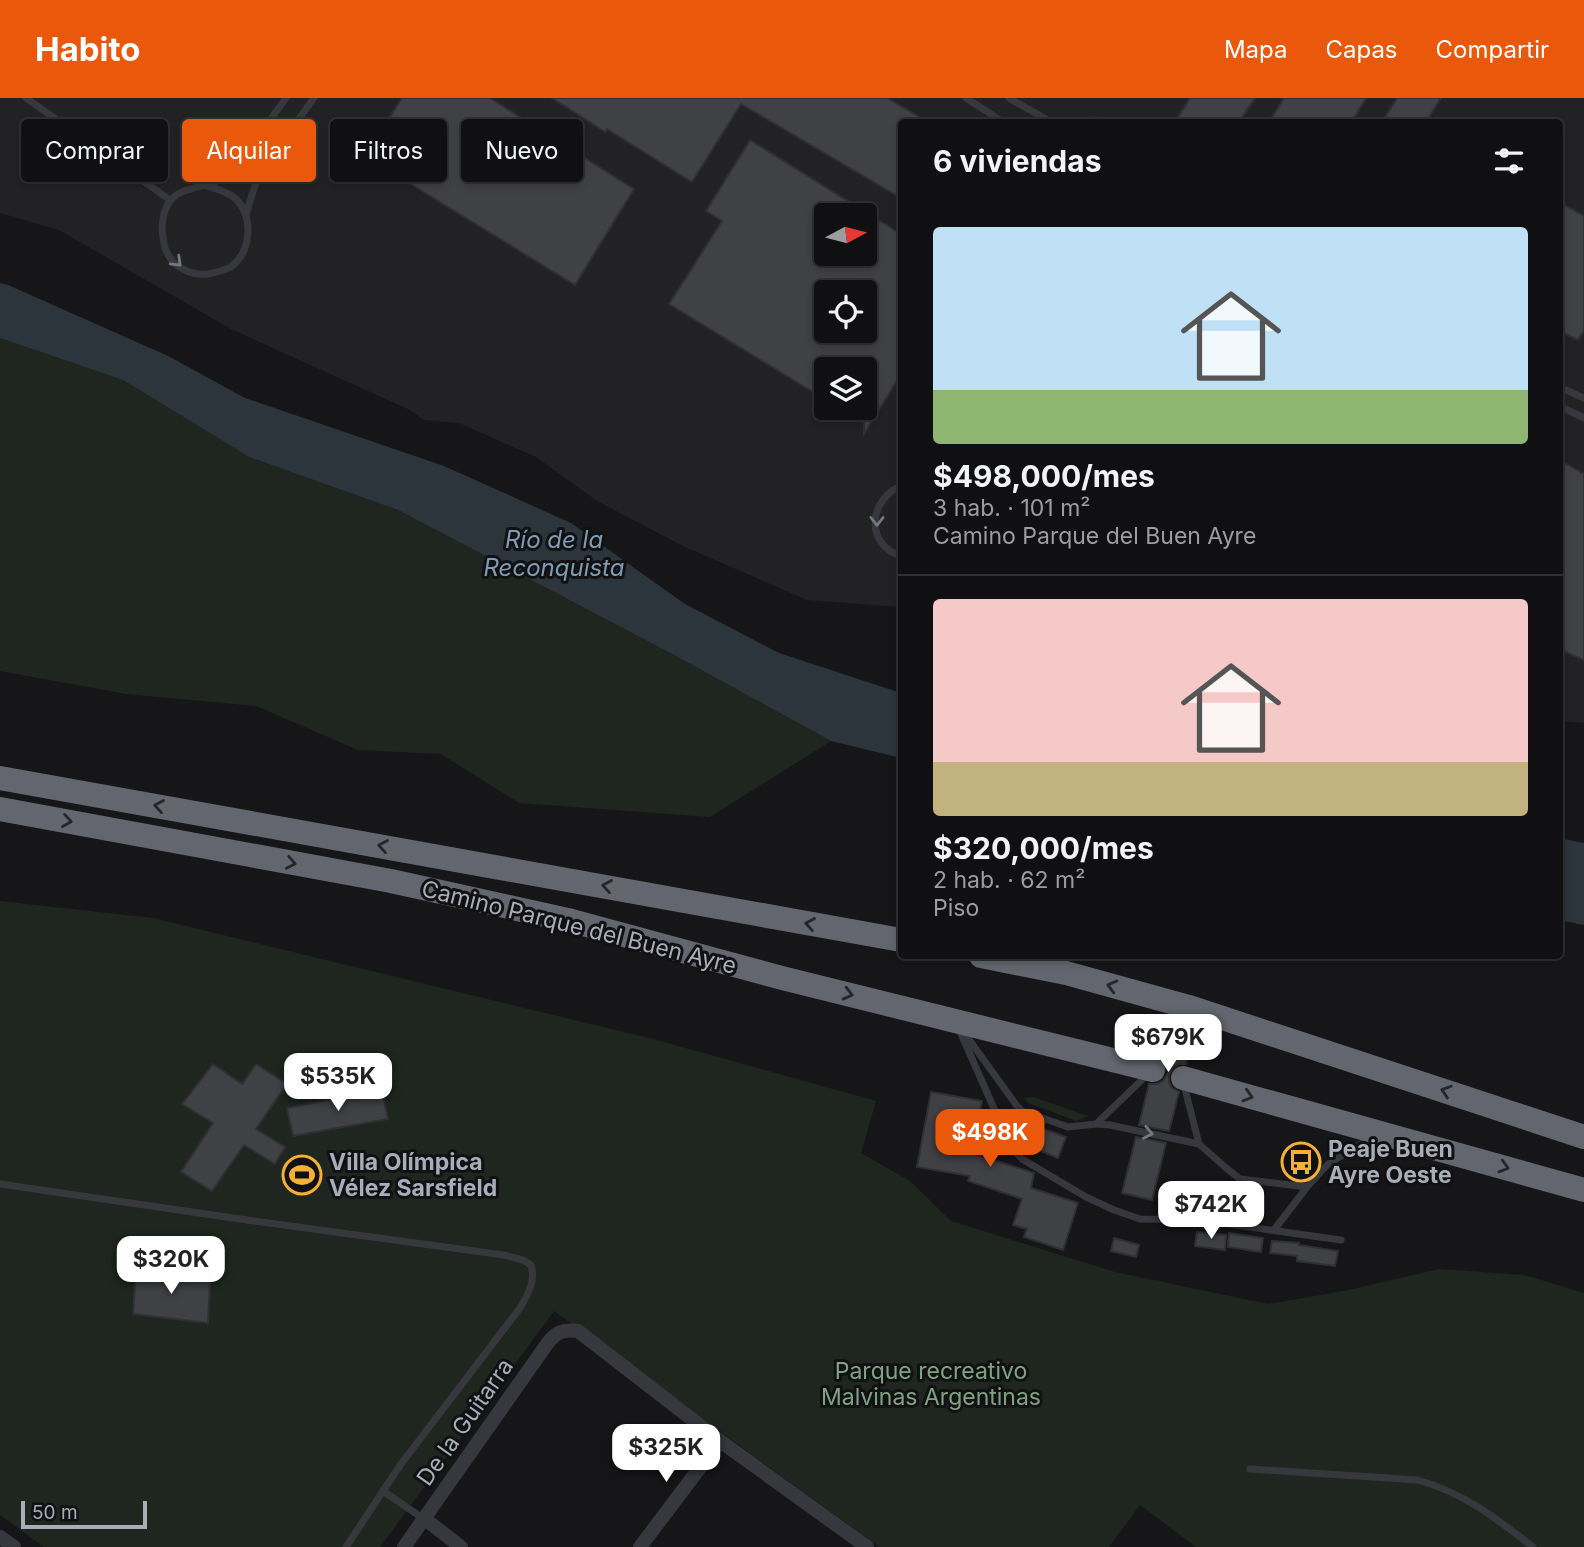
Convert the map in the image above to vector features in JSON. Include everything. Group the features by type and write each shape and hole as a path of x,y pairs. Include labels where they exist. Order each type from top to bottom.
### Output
{"highway":[{"name":"Camino Parque del Buen Ayre","path":"0,778 898,939"},
{"name":"Camino Parque del Buen Ayre","path":"0,809 391,881 533,912 782,978 1153,1070"},
{"path":"996,959 1066,973 1189,1007 1584,1137"},
{"path":"1182,1078 1584,1189"}],"street":[{"name":"De la Guitarra","path":"404,1547 555,1333 566,1329 578,1331 720,1441"},
{"path":"640,1547 720,1441 867,1547"},
{"path":"425,1519 461,1547"}],"lane":[{"path":"26,98 170,200"},
{"path":"286,98 236,167 223,178 206,186 188,188 170,200 163,218 163,239 169,256 180,268 196,275 215,273 232,267 244,252 248,232 246,214 257,179 314,98"},
{"path":"966,98 998,119"},
{"path":"1009,98 1046,119"},
{"path":"206,186 235,198 246,214"},
{"path":"1563,389 1584,398"},
{"path":"1563,408 1584,418"},
{"path":"898,487 883,499 877,510 875,523 885,546 898,555"},
{"path":"955,1020 1022,1111 1068,1127 1110,1125 1199,1144 1240,1179 1307,1187"},
{"path":"955,1020 1012,1147 1022,1159 1086,1197 1140,1219 1200,1220 1341,1240"},
{"path":"1096,1124 1153,1070"},
{"path":"1182,1078 1199,1144"},
{"path":"1274,1230 1328,1164 1381,1132"},
{"path":"0,1184 504,1255 531,1265 534,1274 520,1308 401,1464 346,1547"},
{"path":"1250,1469 1418,1480 1467,1499 1534,1547"},
{"path":"383,1492 425,1519"}],"shaded area":[{"path":"0,98 1584,98 1584,723 1563,721 1563,119 898,119 898,607 807,600 683,546 597,501 536,457 459,423 424,420 410,410 231,329 59,230 0,213"}],"green space":[{"path":"0,338 123,380 249,457 398,510 831,741 710,817 519,803 441,754 358,750 256,706 126,694 0,671"},
{"name":"Parque recreativo Malvinas Argentinas","path":"0,901 153,918 653,1039 876,1101 861,1153 910,1181 951,1221 1115,1272 1268,1304 1349,1290 1439,1269 1525,1275 1584,1293 1584,1547 1196,1547 1140,1505 1109,1547 879,1547 554,1311 380,1547 44,1547 0,1515"},
{"path":"1033,1097 1088,1116 1077,1121 1028,1103 1024,1098"}],"water":[{"name":"Río de la Reconquista","path":"0,283 168,356 245,398 444,466 571,523 685,604 779,653 898,692 898,757 831,741 398,510 249,457 123,380 0,338"},
{"path":"1563,839 1584,843 1584,925 1563,921"}],"building":[{"path":"402,98 490,98 523,119 461,119 461,182 583,182 583,157 634,189 575,285 407,182 447,182 447,119 389,119"},
{"path":"552,98 887,98 923,119 898,119 898,196 741,104 692,182 607,129 605,132"},
{"path":"1190,98 1255,98 1241,119 1177,119"},
{"path":"1284,98 1366,98 1354,119 1271,119"},
{"path":"1397,98 1441,98 1428,119 1384,119"},
{"path":"750,140 851,203 814,203 814,266 877,266 877,219 898,232 898,379 877,413 877,357 814,357 814,393 669,304 722,221 706,211"},
{"path":"1563,204 1584,216 1584,330 1578,340 1563,333"},
{"path":"859,420 873,420 864,434 864,423"},
{"path":"1563,462 1584,474 1584,660 1563,651"},
{"path":"1166,1016 1196,1025 1186,1064 1173,1067 1169,1075 1172,1088 1179,1092 1169,1131 1139,1125 1149,1084 1163,1081 1168,1073 1164,1060 1157,1056"},
{"path":"213,1064 242,1084 256,1064 287,1084 256,1129 285,1147 275,1164 244,1145 212,1191 181,1172 213,1123 182,1104"},
{"path":"382,1090 388,1119 293,1136 287,1108"},
{"path":"931,1092 982,1101 972,1153 1034,1173 1031,1188 1078,1203 1063,1250 1024,1237 1027,1229 1013,1225 1022,1199 968,1181 970,1176 917,1167"},
{"path":"1033,1125 1066,1137 1058,1158 1033,1148 1034,1145 1027,1142"},
{"path":"1136,1137 1166,1143 1152,1200 1122,1193"},
{"path":"1197,1232 1226,1235 1225,1250 1195,1246"},
{"path":"1229,1233 1263,1238 1261,1252 1228,1247"},
{"path":"1114,1238 1139,1245 1136,1257 1111,1251"},
{"path":"1272,1241 1338,1251 1335,1266 1297,1261 1297,1256 1270,1253"},
{"path":"136,1268 210,1280 208,1323 133,1314"}],"place":[{"name":"Peaje Buen Ayre Oeste","path":"1301,1162"},
{"name":"Villa Olímpica Vélez Sarsfield","path":"302,1175"}]}
